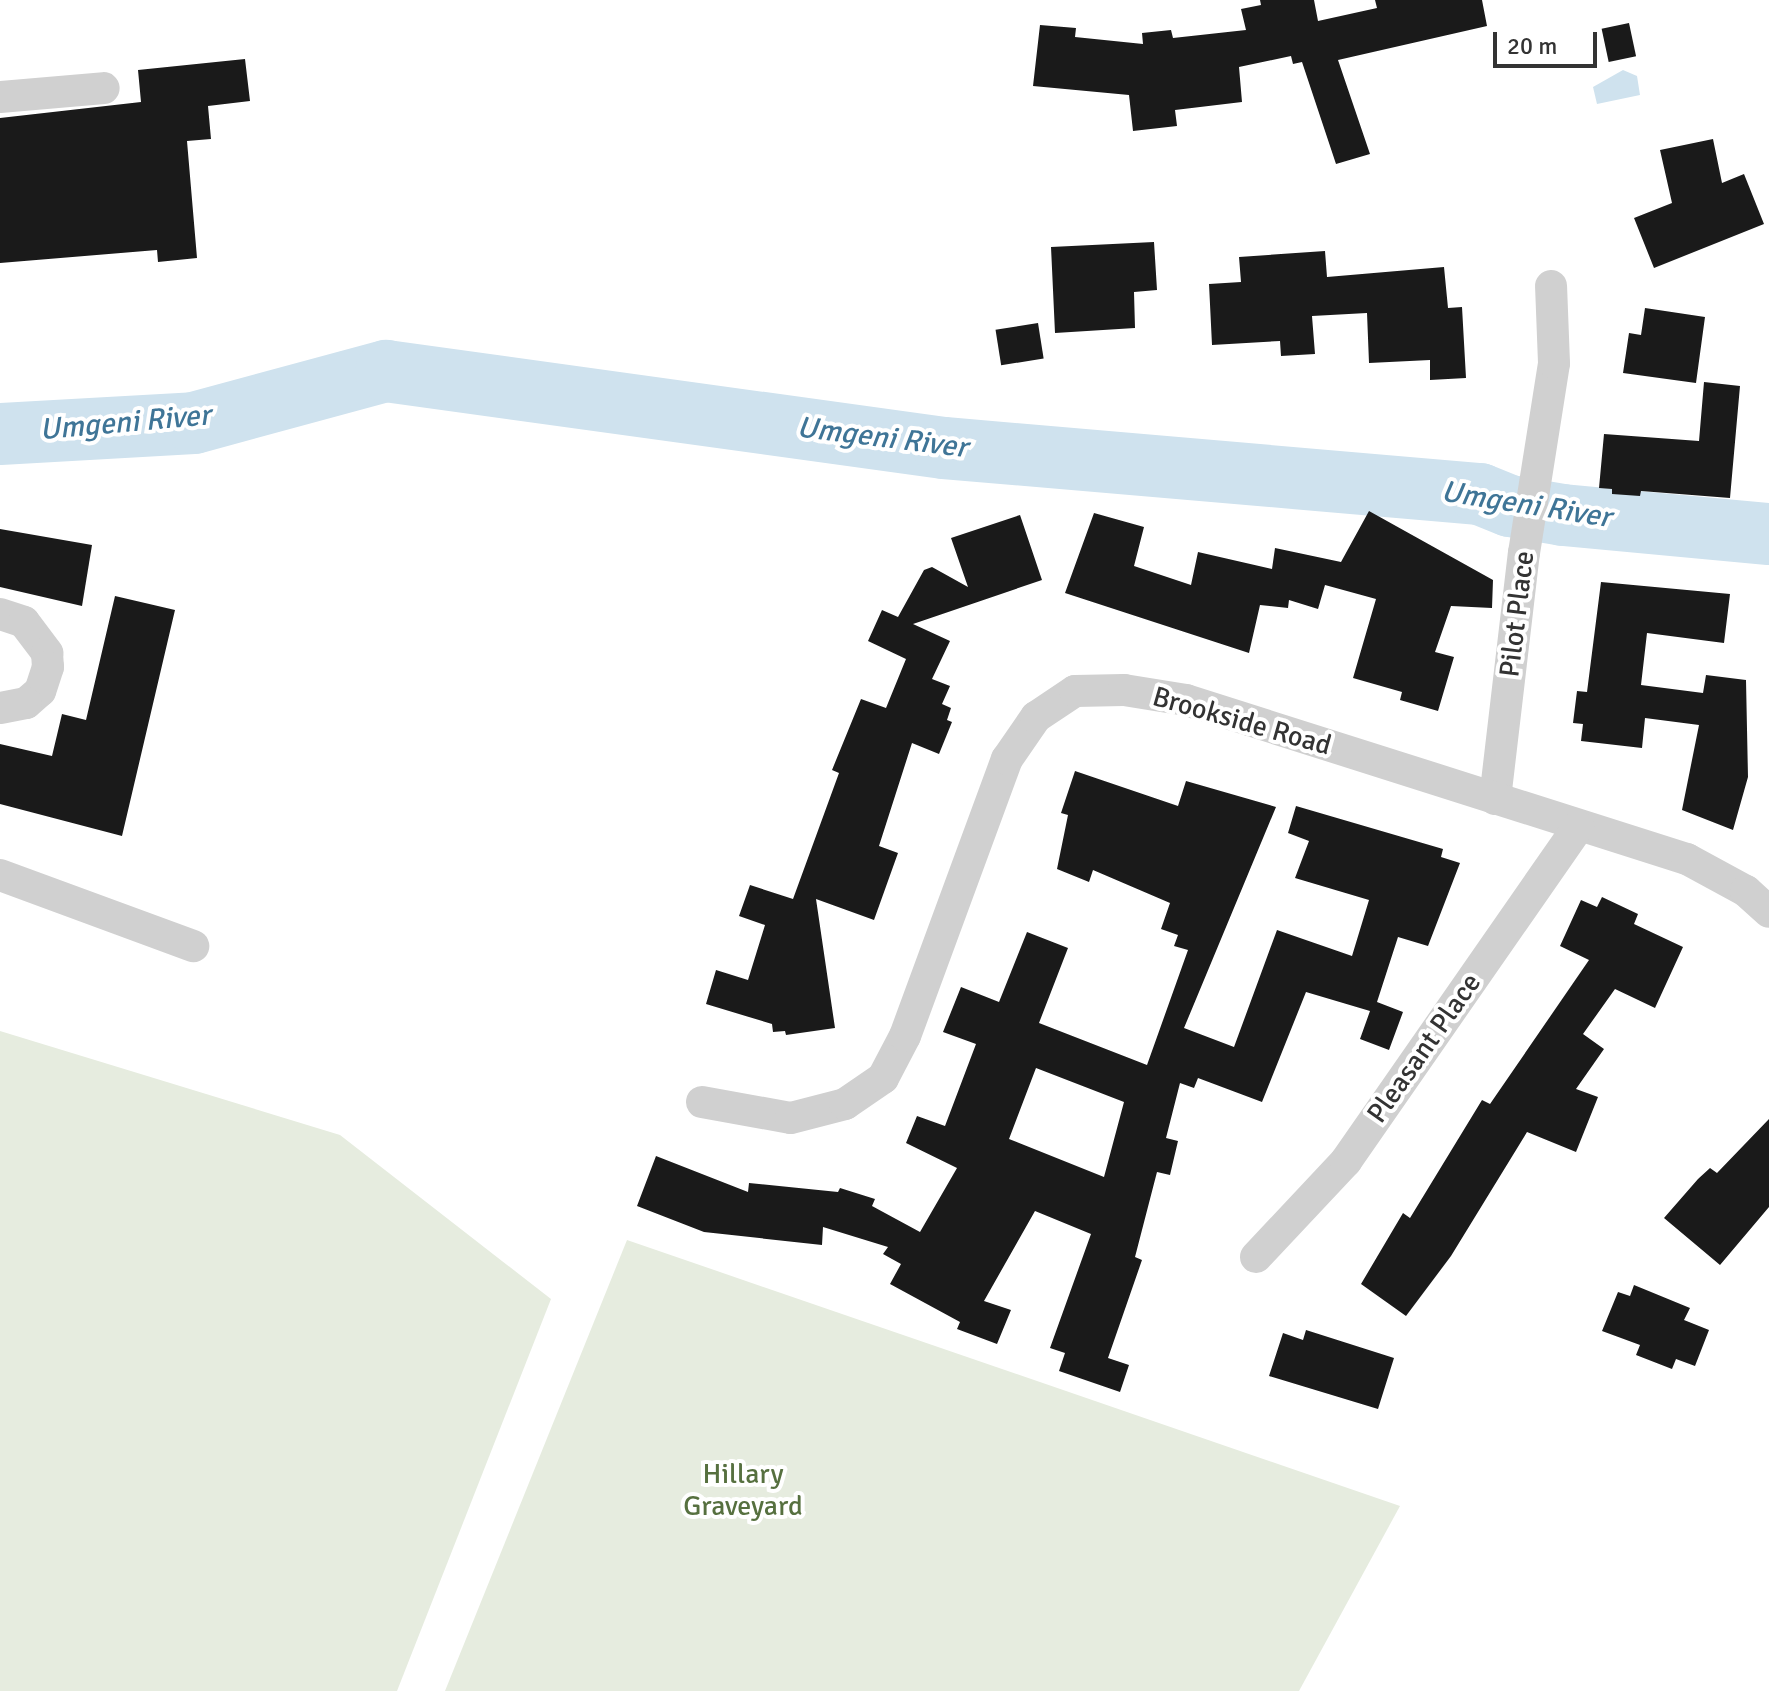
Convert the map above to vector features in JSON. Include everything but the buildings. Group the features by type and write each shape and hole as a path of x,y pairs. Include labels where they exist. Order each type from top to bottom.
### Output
{"street":[{"path":"0,97 104,88"},
{"name":"Pilot Place","path":"1495,799 1524,553 1554,363 1551,286"},
{"path":"0,614 24,622 47,653 48,667 40,691 26,703 0,708"},
{"name":"Brookside Road","path":"702,1102 791,1118 845,1104 883,1078 905,1036 1007,759 1036,717 1075,691 1124,690 1186,700 1578,827 1687,859 1746,891 1769,912"},
{"name":"Pleasant Place","path":"1256,1257 1346,1161 1578,827"},
{"path":"0,875 193,946"}],"green space":[{"path":"0,1031 340,1135 551,1299 397,1691 0,1691"},
{"name":"Hillary Graveyard","path":"627,1240 1400,1506 1299,1691 445,1691"}],"water":[{"path":"1623,70 1637,76 1640,95 1597,104 1593,87"}],"waterway":[{"name":"Umgeni River","path":"0,434 194,423 386,371 944,448 1480,494 1510,506 1563,515 1769,534"}]}
